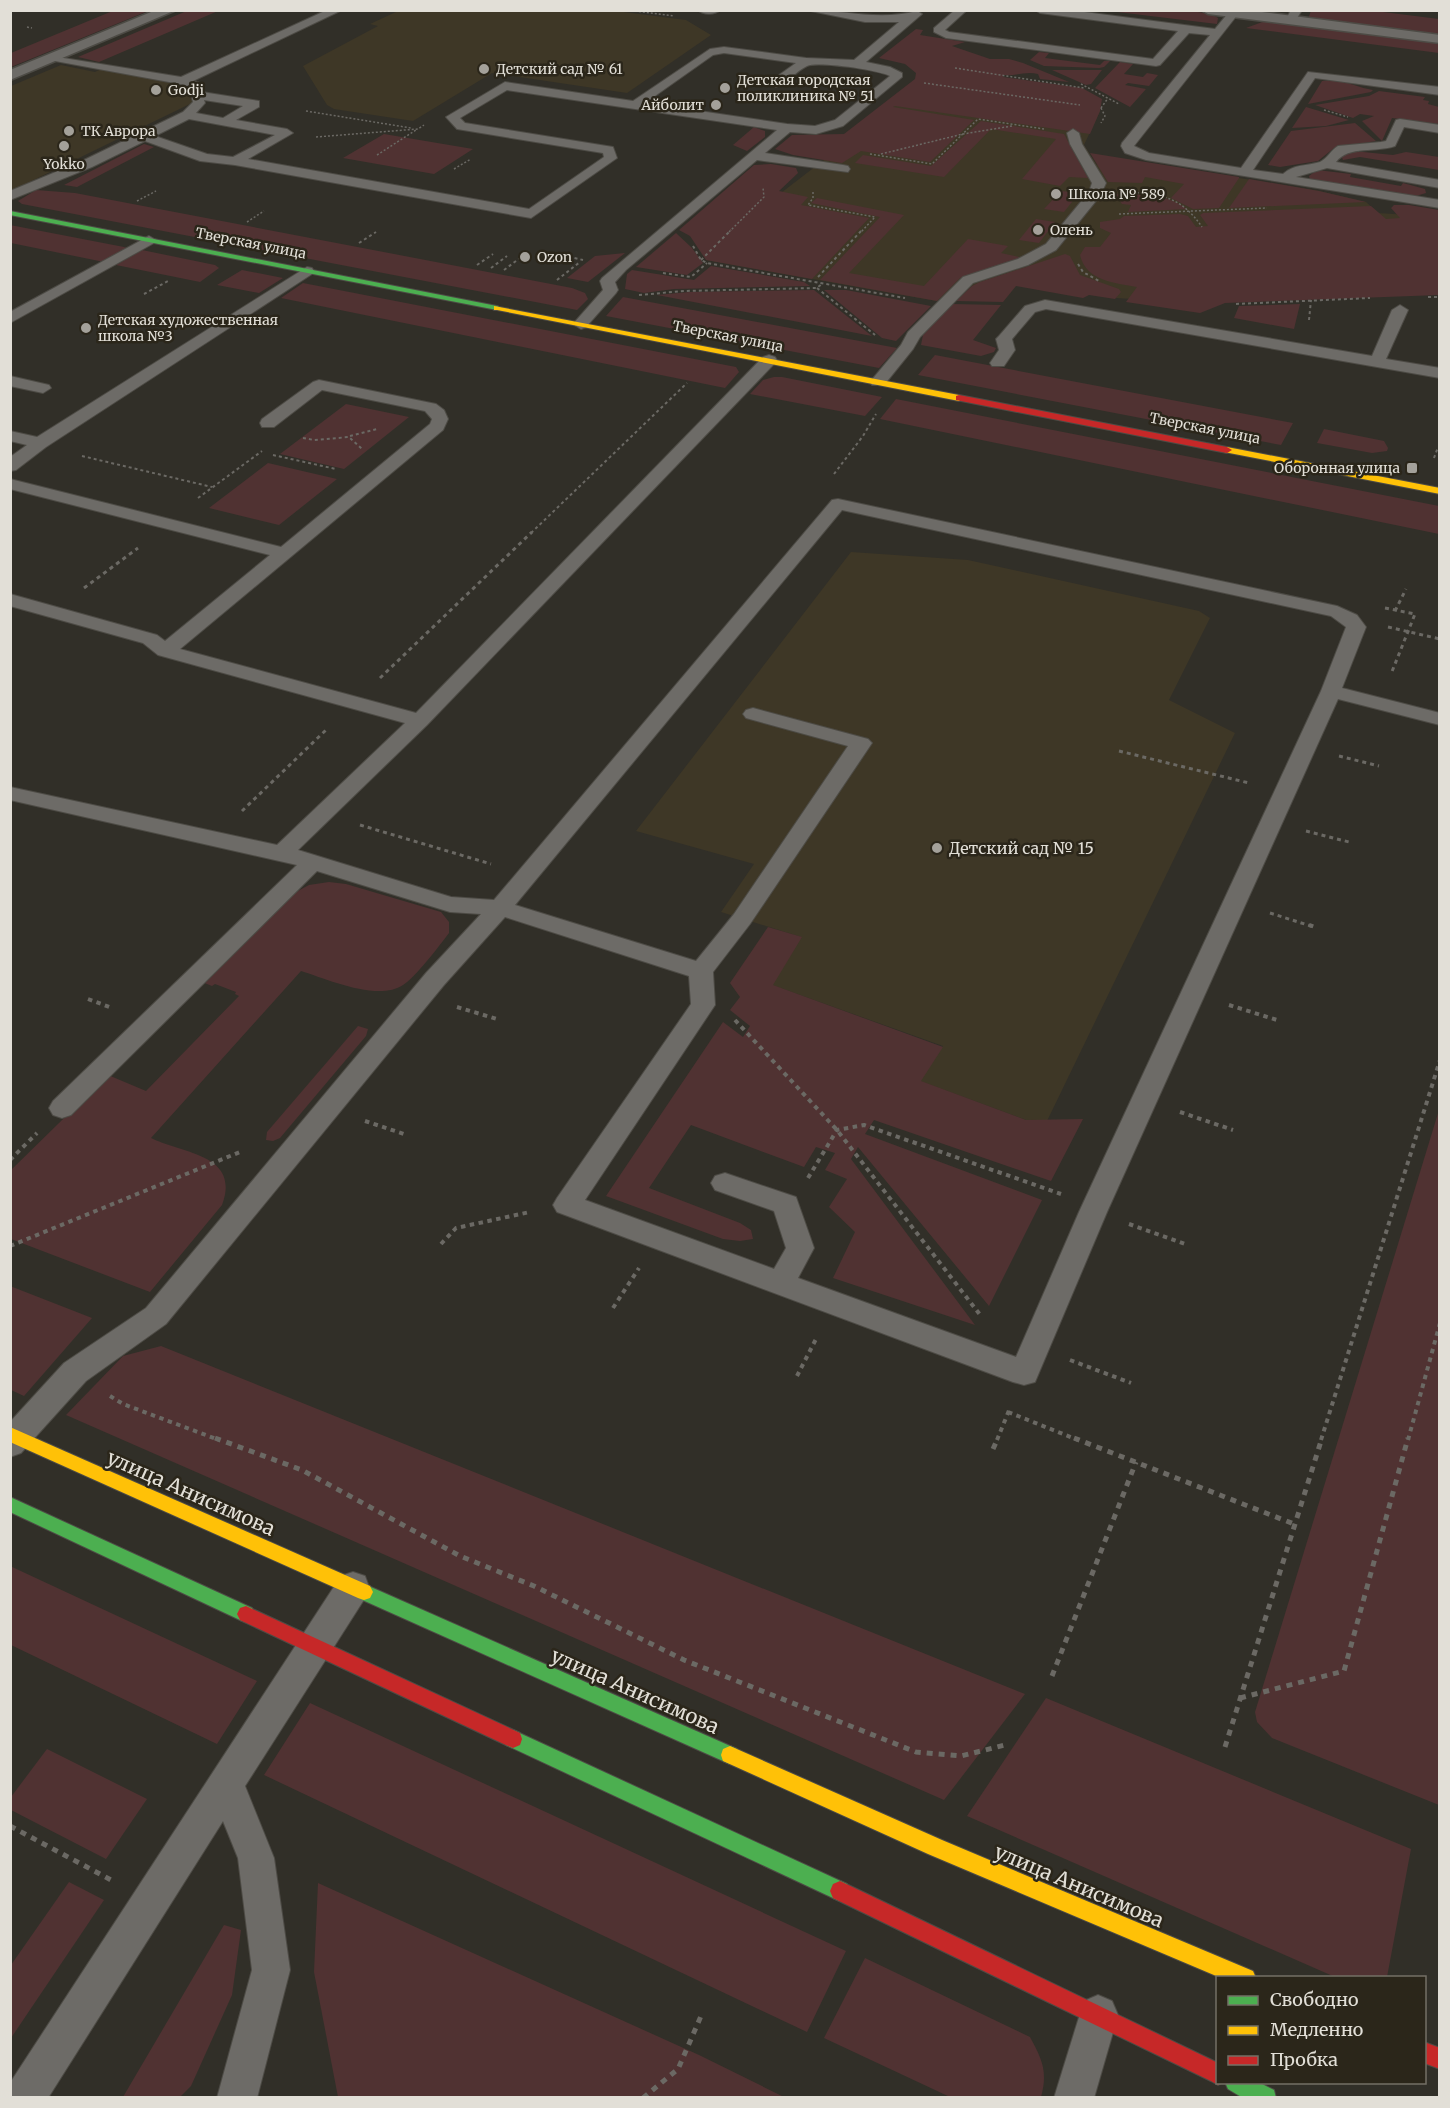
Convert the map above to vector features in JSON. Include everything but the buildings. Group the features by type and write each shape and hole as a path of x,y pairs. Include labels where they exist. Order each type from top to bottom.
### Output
{"main road":[{"name":"Тверская улица","path":"10,213 1440,491"},
{"name":"улица Анисимова","path":"13,1438 935,1847 1244,1976"},
{"path":"10,1504 877,1908 1216,2073"},
{"path":"1426,2052 1440,2059"},
{"path":"1239,2084 1266,2097"}],"street":[{"path":"10,76 169,10"},
{"path":"1208,10 1233,14 1294,16 1440,39"}],"lane":[{"path":"182,81 337,10"},
{"path":"703,10 715,10"},
{"path":"857,64 923,23 962,10"},
{"path":"1040,10 1219,33"},
{"path":"806,22 816,11 923,23 946,35 1156,63 1186,29"},
{"path":"1233,14 1127,146 1130,150 1146,156 1436,204 1440,190"},
{"path":"144,136 205,158 235,161 531,214 611,158 608,150 461,126 452,117 505,86 787,128 816,129 839,123 898,75 886,69 857,64 806,61 724,50 710,52 639,101 638,105"},
{"path":"10,196 87,165 187,115 199,103 194,85 182,81 55,58"},
{"path":"776,83 806,61"},
{"path":"1245,172 1312,74 1440,91"},
{"path":"198,95 255,104 224,122"},
{"path":"187,115 287,133 235,161"},
{"path":"1326,164 1343,149 1383,146 1391,143 1400,123 1440,129"},
{"path":"581,324 611,291 607,281 787,128"},
{"path":"878,382 908,346 913,335 968,280 1039,255 1051,247 1095,194 1099,183 1076,144 1073,133"},
{"path":"753,155 843,169"},
{"path":"1286,179 1294,171 1326,164 1440,184"},
{"path":"10,319 149,240"},
{"path":"10,466 40,443 307,271"},
{"path":"998,363 1007,350 1004,339 1030,309 1045,304 1440,372"},
{"path":"1377,362 1400,309"},
{"path":"282,853 420,721 769,360"},
{"path":"10,381 43,388"},
{"path":"165,651 437,426 440,419 438,413 430,407 319,385 268,423"},
{"path":"10,436 40,443"},
{"path":"10,484 284,553"},
{"path":"13,1438 75,1372 156,1316 435,979 500,908 838,504 1337,612 1350,619 1356,627 1330,691 1094,1209 1024,1373 567,1205 703,1005 701,971 742,919 861,743 753,714"},
{"path":"10,600 150,639 165,651 420,721"},
{"path":"1330,691 1440,719"},
{"path":"10,812 20,795 282,853 450,904 500,908 701,971"},
{"path":"62,1108 312,863"},
{"path":"726,1183 786,1204 800,1248 781,1283"},
{"path":"24,2097 353,1587"},
{"path":"226,1783 256,1858 271,1970 237,2097"},
{"path":"1074,2097 1098,2015"}],"path":[{"path":"627,10 676,16"},
{"path":"27,27 32,28"},
{"path":"1003,76 1091,88"},
{"path":"920,83 1090,107"},
{"path":"1101,108 1108,98"},
{"path":"1292,104 1348,117 1368,129 1383,146"},
{"path":"843,169 861,153 932,164 978,119 1073,133"},
{"path":"878,155 963,134 1018,125"},
{"path":"818,277 875,217 808,205 813,198 811,181 828,167"},
{"path":"137,201 156,191"},
{"path":"1095,194 1150,194 1179,203 1191,212 1202,227"},
{"path":"1083,209 1120,214 1268,208"},
{"path":"247,222 264,211"},
{"path":"667,228 683,234 701,260 707,263 945,303"},
{"path":"359,243 376,232"},
{"path":"477,265 493,254"},
{"path":"557,255 583,260"},
{"path":"491,268 507,256"},
{"path":"504,270 520,258"},
{"path":"144,294 170,280"},
{"path":"635,295 684,291 817,288 823,283"},
{"path":"817,288 870,330 880,341"},
{"path":"1185,328 1212,309 1230,305 1380,297"},
{"path":"1428,297 1440,297"},
{"path":"160,318 171,320"},
{"path":"215,838 687,383"},
{"path":"836,470 879,411"},
{"path":"302,438 314,440 349,437 366,452"},
{"path":"40,443 55,450 212,487"},
{"path":"52,612 169,524 187,519 182,511 184,508 269,446"},
{"path":"260,452 374,478"},
{"path":"1350,619 1440,639"},
{"path":"1119,751 1215,774"},
{"path":"351,822 500,867"},
{"path":"1234,903 1315,927"},
{"path":"1192,994 1277,1020"},
{"path":"703,1005 729,1014 837,1130 1024,1373"},
{"path":"1225,1747 1440,1060"},
{"path":"1144,1101 1233,1130"},
{"path":"837,1130 864,1125 1188,1245"},
{"path":"786,1204 815,1169 837,1130"},
{"path":"10,1246 243,1151"},
{"path":"441,1244 456,1228 535,1211 529,1209"},
{"path":"613,1308 658,1238"},
{"path":"1240,1698 1344,1671 1440,1323"},
{"path":"1035,1346 1131,1383"},
{"path":"75,1372 123,1404 302,1470 460,1556 534,1586 684,1660 916,1752 946,1758 971,1756 1005,1744"},
{"path":"1008,1412 1294,1524"},
{"path":"1052,1676 1136,1462"},
{"path":"10,1826 120,1884"},
{"path":"643,2097 678,2070 701,2016"}],"shaded area":[{"path":"115,10 148,11 11,67 11,53"},
{"path":"189,10 218,11 99,62 78,57"},
{"name":"Детский сад № 61","path":"398,11 616,11 686,20 711,35 627,93 492,73 413,121 334,109 327,105 303,66 378,26 370,24"},
{"path":"1109,11 1182,11 1209,14 1218,18 1217,24"},
{"path":"1311,11 1375,11 1439,19 1439,36 1308,19"},
{"path":"1265,21 1439,43 1439,53 1246,28"},
{"path":"916,29 923,30 920,35 965,42 952,46 990,59 1009,59 1023,63 1069,82 1040,79 1038,74 1034,73 1004,75 1003,77 1082,88 1102,99 1100,111 1090,134 895,106 893,107 974,120 930,162 861,151 842,163 793,155 775,149 792,135 844,134 915,79 916,73 905,64 879,58"},
{"path":"1039,52 1049,53 1045,58 1100,65 1104,61 1110,61 1104,67 1099,68 1044,66 1030,60"},
{"path":"1120,62 1133,64 1124,74 1143,77 1147,73 1158,75 1149,86 1128,83 1125,85 1146,89 1130,107 1095,88"},
{"name":"ТК Аврора","path":"61,65 95,72 101,69 185,85 194,102 11,191 11,86"},
{"path":"1052,70 1102,70 1091,84 1086,85"},
{"path":"1335,80 1373,90 1308,104 1322,81"},
{"name":"Школа № 589","path":"920,86 1100,111 1084,145 1097,165 1239,178 1319,191 1366,202 1378,213 1439,217 1183,302 1116,298 1033,283 972,286 956,301 941,298 937,301 706,260 771,196 777,196"},
{"path":"1379,91 1425,97 1423,100 1429,101 1428,104 1439,107 1439,124 1392,118 1382,141 1362,121 1374,116 1360,114 1353,118 1315,105 1369,96"},
{"path":"1306,107 1349,120 1326,126 1292,128"},
{"path":"981,121 1064,134 1088,178 1069,177 1060,186 1022,179 1056,139 991,129 944,177 855,163 863,155 931,166"},
{"path":"1355,123 1376,141 1334,148 1318,161 1280,167 1268,165 1291,131"},
{"path":"754,127 765,131 765,137 747,151 733,145"},
{"path":"384,134 473,149 434,174 343,158"},
{"path":"144,144 154,147 77,187 64,185"},
{"path":"1353,151 1393,155 1406,152 1439,157 1439,170 1360,157 1343,160 1341,155"},
{"path":"1090,153 1239,178 1219,208 1193,209 1171,198 1184,184 1145,177 1142,183 1108,182"},
{"path":"771,164 796,168 798,173 779,191 808,197 801,205 869,218 812,279 706,260 690,236 679,230 754,165"},
{"path":"1317,170 1351,174 1350,177 1401,186 1403,183 1425,189 1426,193 1416,196 1310,180 1309,176"},
{"path":"1249,179 1319,191 1366,202 1229,208"},
{"path":"36,190 75,193 572,288 585,293 588,299 577,310 22,204 18,201"},
{"path":"1061,191 1079,193 1064,212 1044,209"},
{"path":"1115,194 1162,198 1187,209 1128,212 1131,205 1122,204"},
{"path":"817,198 904,215 849,273 924,286 968,239 1008,246 1001,253 1019,257 1019,259 960,278 937,301 820,280 880,217 811,203"},
{"path":"1394,205 1439,210 1439,295 1225,303 1200,313 1126,302 1137,287 1102,279 1088,270 1080,255 1085,247 1100,247 1111,233 1100,228 1100,222 1120,219 1124,216 1180,214 1188,216 1196,227 1208,226 1200,215 1203,213 1371,206 1386,219 1400,218 1391,208"},
{"path":"1036,219 1055,222 1039,243 1019,240"},
{"path":"10,225 127,248 104,262 11,243"},
{"path":"676,233 692,248 703,263 687,275 636,267"},
{"path":"142,250 215,265 219,268 200,282 116,265"},
{"path":"625,253 588,282 567,278 595,256"},
{"path":"1065,254 1070,256 1080,275 1119,289 1121,292 1115,299 1089,295 1083,298 1016,286 1003,302 956,301 972,286 980,282"},
{"path":"711,266 804,282 810,286 674,289 644,293 625,289 627,274 632,270 694,280"},
{"path":"242,270 283,278 259,293 217,285"},
{"path":"303,283 736,367 739,372 725,388 281,298"},
{"path":"814,290 872,336 657,295 689,292"},
{"path":"824,290 846,290 931,306 896,341 882,338"},
{"path":"623,297 897,348 879,368 606,316"},
{"path":"952,304 1001,305 973,340 996,348 994,352 981,356 921,345 923,335"},
{"path":"1300,304 1294,329 1234,318 1239,306"},
{"path":"935,355 1293,423 1281,445 918,375"},
{"path":"774,377 882,397 865,416 750,394 763,380"},
{"path":"896,399 1439,506 1439,534 880,419"},
{"path":"346,404 409,417 344,469 280,454"},
{"path":"1324,429 1384,441 1388,448 1387,451 1372,453 1317,443"},
{"path":"268,463 337,479 279,525 209,508"},
{"name":"Детский сад № 15","path":"851,552 968,560 1199,611 1210,618 1169,700 1235,733 1047,1121 1026,1120 920,1081 943,1046 772,985 801,937 721,912 754,864 636,831"},
{"path":"329,882 346,884 441,912 449,922 449,933 414,976 393,990 380,991 352,987 301,971 151,1138 206,1158 223,1175 226,1188 222,1205 150,1292 11,1239 10,1171 108,1075 146,1091 239,996 235,994 236,992 215,984 212,986 202,982 294,893 309,885"},
{"path":"768,927 802,937 773,985 943,1047 921,1081 1026,1120 1083,1119 1051,1181 874,1120 865,1134 1042,1200 989,1306 858,1147 851,1159 975,1325 833,1278 855,1232 829,1207 847,1179 825,1170 835,1153 816,1147 804,1167 691,1125 649,1188 740,1223 751,1230 753,1239 740,1241 723,1239 606,1196 723,1022 743,1037 750,1026 730,1010 740,997 730,983"},
{"path":"358,1026 368,1029 366,1036 280,1138 273,1141 266,1140 267,1132"},
{"path":"1439,1110 1440,1805 1272,1738 1257,1722 1255,1712"},
{"path":"10,1286 92,1318 24,1396 11,1390"},
{"path":"161,1346 1025,1694 944,1800 66,1415 123,1356"},
{"path":"10,1566 257,1681 217,1744 11,1645"},
{"path":"1046,1698 1411,1849 1387,1976 1333,1976 967,1816"},
{"path":"310,1703 846,1951 807,2032 264,1775"},
{"path":"47,1749 147,1799 106,1859 11,1810 11,1797"},
{"path":"69,1882 104,1900 11,2038 11,1965"},
{"path":"318,1883 699,2055 784,2097 338,2097 314,1972"},
{"path":"224,1925 241,1930 232,1995 191,2086 180,2097 123,2097"},
{"path":"865,1958 1030,2037 1043,2066 1044,2080 1041,2097 950,2097 824,2038"}],"traffic: fast":[{"path":"10,213 497,308"},
{"path":"10,1504 246,1614"},
{"path":"364,1592 730,1755"},
{"path":"513,1739 840,1891"},
{"path":"1239,2084 1266,2098"}],"traffic: slow":[{"path":"497,308 959,398"},
{"path":"1227,450 1440,491"},
{"path":"10,1434 364,1592"},
{"path":"730,1755 935,1847 1241,1976"}],"traffic: jam":[{"path":"959,398 1227,450"},
{"path":"246,1614 513,1739"},
{"path":"840,1891 1216,2073"},
{"path":"1426,2053 1440,2059"}],"place":[{"name":"Детский сад № 61","path":"484,69"},
{"name":"Детская городская поликлиника № 51","path":"725,88"},
{"name":"Godji","path":"156,90"},
{"name":"Айболит","path":"716,105"},
{"name":"ТК Аврора","path":"69,131"},
{"name":"Yokko","path":"64,146"},
{"name":"Школа № 589","path":"1056,194"},
{"name":"Олень","path":"1038,230"},
{"name":"Ozon","path":"525,257"},
{"name":"Детская художественная школа №3","path":"86,328"},
{"name":"Оборонная улица","path":"1412,468"},
{"name":"Детский сад № 15","path":"937,848"}]}
